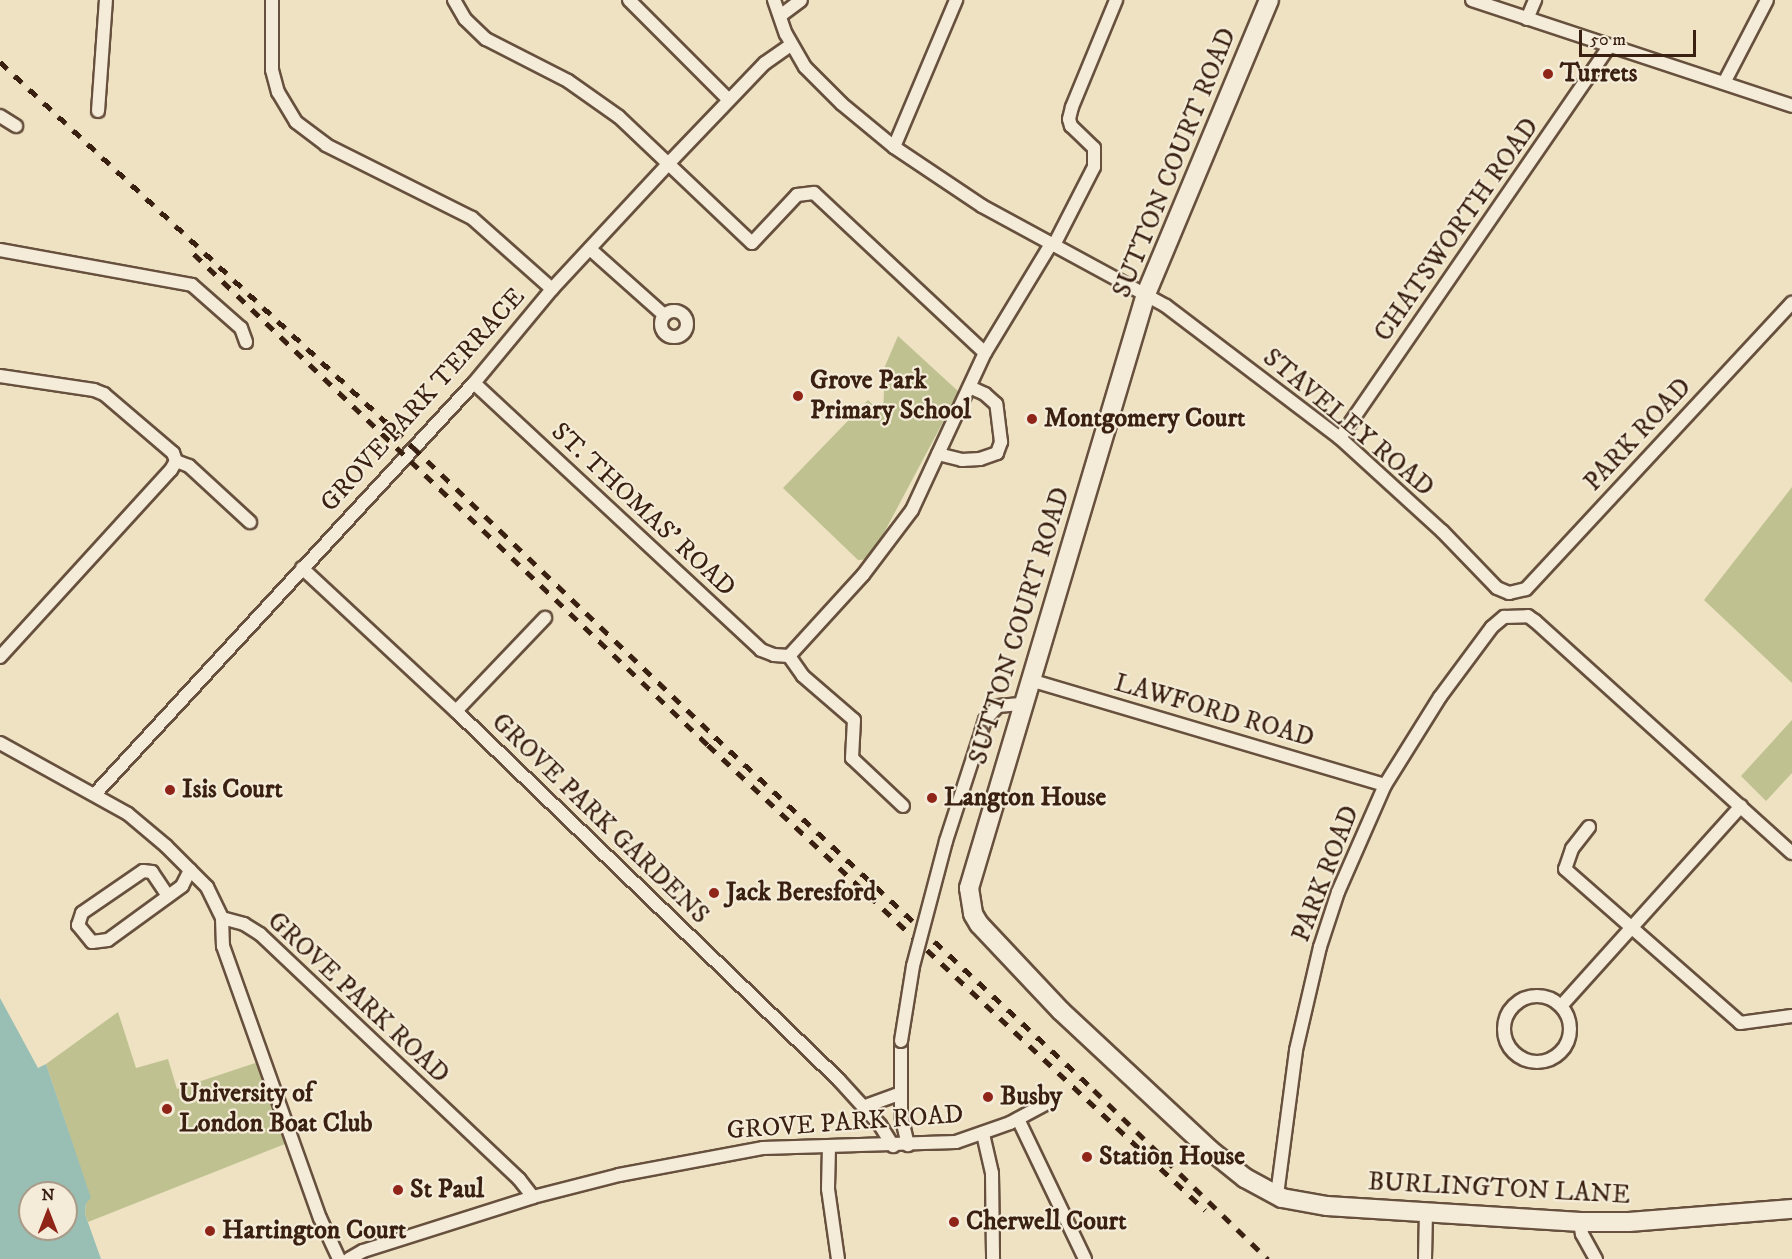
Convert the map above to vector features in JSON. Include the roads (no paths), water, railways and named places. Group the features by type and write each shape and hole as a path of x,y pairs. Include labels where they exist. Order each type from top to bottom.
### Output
{"street":[{"path":"98,111 106,0"},
{"path":"272,0 272,70 278,92 296,122 326,145 472,218 552,289"},
{"path":"454,0 465,19 486,39 594,97 620,117 752,243 797,195 814,193 985,352"},
{"path":"628,0 729,100"},
{"name":"STAVELEY ROAD","path":"774,0 791,45 805,67 894,147 982,206 1166,306 1340,438 1442,531 1497,588 1514,593"},
{"path":"780,15 801,0"},
{"path":"894,147 956,0"},
{"path":"903,806 852,758 854,720 803,676 789,656 863,575 912,510 985,352 1053,244 1094,167 1094,148 1071,126 1070,119 1072,107 1116,0"},
{"name":"SUTTON COURT ROAD","path":"1245,1178 1210,1150 1061,1011 979,924 973,914 969,888 1146,294 1269,0"},
{"path":"1472,0 1792,106"},
{"path":"1527,19 1535,0"},
{"path":"1724,83 1767,0"},
{"name":"GROVE PARK TERRACE","path":"95,794 474,383 552,289 668,164 773,57 791,45"},
{"name":"CHATSWORTH ROAD","path":"1340,438 1609,46"},
{"path":"0,116 16,126"},
{"path":"590,249 664,315"},
{"path":"0,250 192,285 241,328 246,342"},
{"name":"PARK ROAD","path":"1514,593 1526,589 1792,303"},
{"path":"0,376 94,390 104,394 173,453 176,461 189,466 250,522"},
{"name":"ST. THOMAS' ROAD","path":"474,383 761,650 774,655 789,656"},
{"path":"938,454 962,460 980,459 997,453 1001,442 996,404 985,394 969,387"},
{"path":"0,657 171,470 176,461"},
{"name":"GROVE PARK GARDENS","path":"302,568 456,711 839,1080 880,1125 893,1146"},
{"name":"PARK ROAD","path":"1277,1196 1294,1060 1320,947 1338,892 1385,784 1440,697 1492,627 1504,617 1516,614 1527,616 1535,621 1741,806"},
{"path":"456,711 545,618"},
{"name":"LAWFORD ROAD","path":"1030,680 1385,784"},
{"path":"908,1145 902,1123 899,1094 901,1041 913,966 946,841 985,720 999,706 1023,704"},
{"path":"0,743 95,794 140,822 210,892 222,918 222,941 233,975 320,1218 339,1259"},
{"path":"1561,1006 1741,806 1792,853"},
{"path":"1589,827 1572,849 1565,868 1740,1023 1792,1016"},
{"path":"168,896 152,872 143,871 82,913 78,925 92,942 108,940 182,886 190,870"},
{"name":"GROVE PARK ROAD","path":"222,918 244,924 260,934 519,1179 533,1197"},
{"path":"1531,996 1542,996 1561,1006 1570,1026 1565,1048 1547,1061 1536,1063 1516,1055 1504,1037 1504,1026 1512,1007 1531,996"},
{"path":"862,1107 899,1094"},
{"name":"GROVE PARK ROAD","path":"349,1259 363,1251 533,1197 619,1175 747,1150 775,1147 893,1146 956,1142 983,1134 1018,1119 1049,1102"},
{"path":"1018,1119 1085,1259"},
{"path":"983,1134 992,1173 993,1259"},
{"path":"829,1147 828,1189 838,1259"},
{"name":"BURLINGTON LANE","path":"1245,1178 1277,1196 1297,1202 1327,1206 1426,1210 1580,1222 1651,1221 1792,1209"},
{"path":"1425,1259 1426,1210"},
{"path":"1580,1222 1582,1234 1596,1259"}],"water":[{"path":"0,998 38,1068 46,1064 91,1198 86,1203 85,1214 101,1259 0,1259"}],"railway":[{"path":"0,62 413,447 715,737 1094,1090 1268,1259"},
{"path":"194,254 708,745 1205,1210"}],"place":[{"name":"Turrets","path":"1548,74"},
{"name":"Grove Park Primary School","path":"798,396"},
{"name":"Montgomery Court","path":"1032,419"},
{"name":"Isis Court","path":"170,790"},
{"name":"Langton House","path":"932,798"},
{"name":"Jack Beresford","path":"714,893"},
{"name":"Busby","path":"988,1097"},
{"name":"University of London Boat Club","path":"167,1109"},
{"name":"Station House","path":"1087,1157"},
{"name":"St Paul","path":"398,1190"},
{"name":"Cherwell Court","path":"954,1222"},
{"name":"Hartington Court","path":"210,1231"}]}
